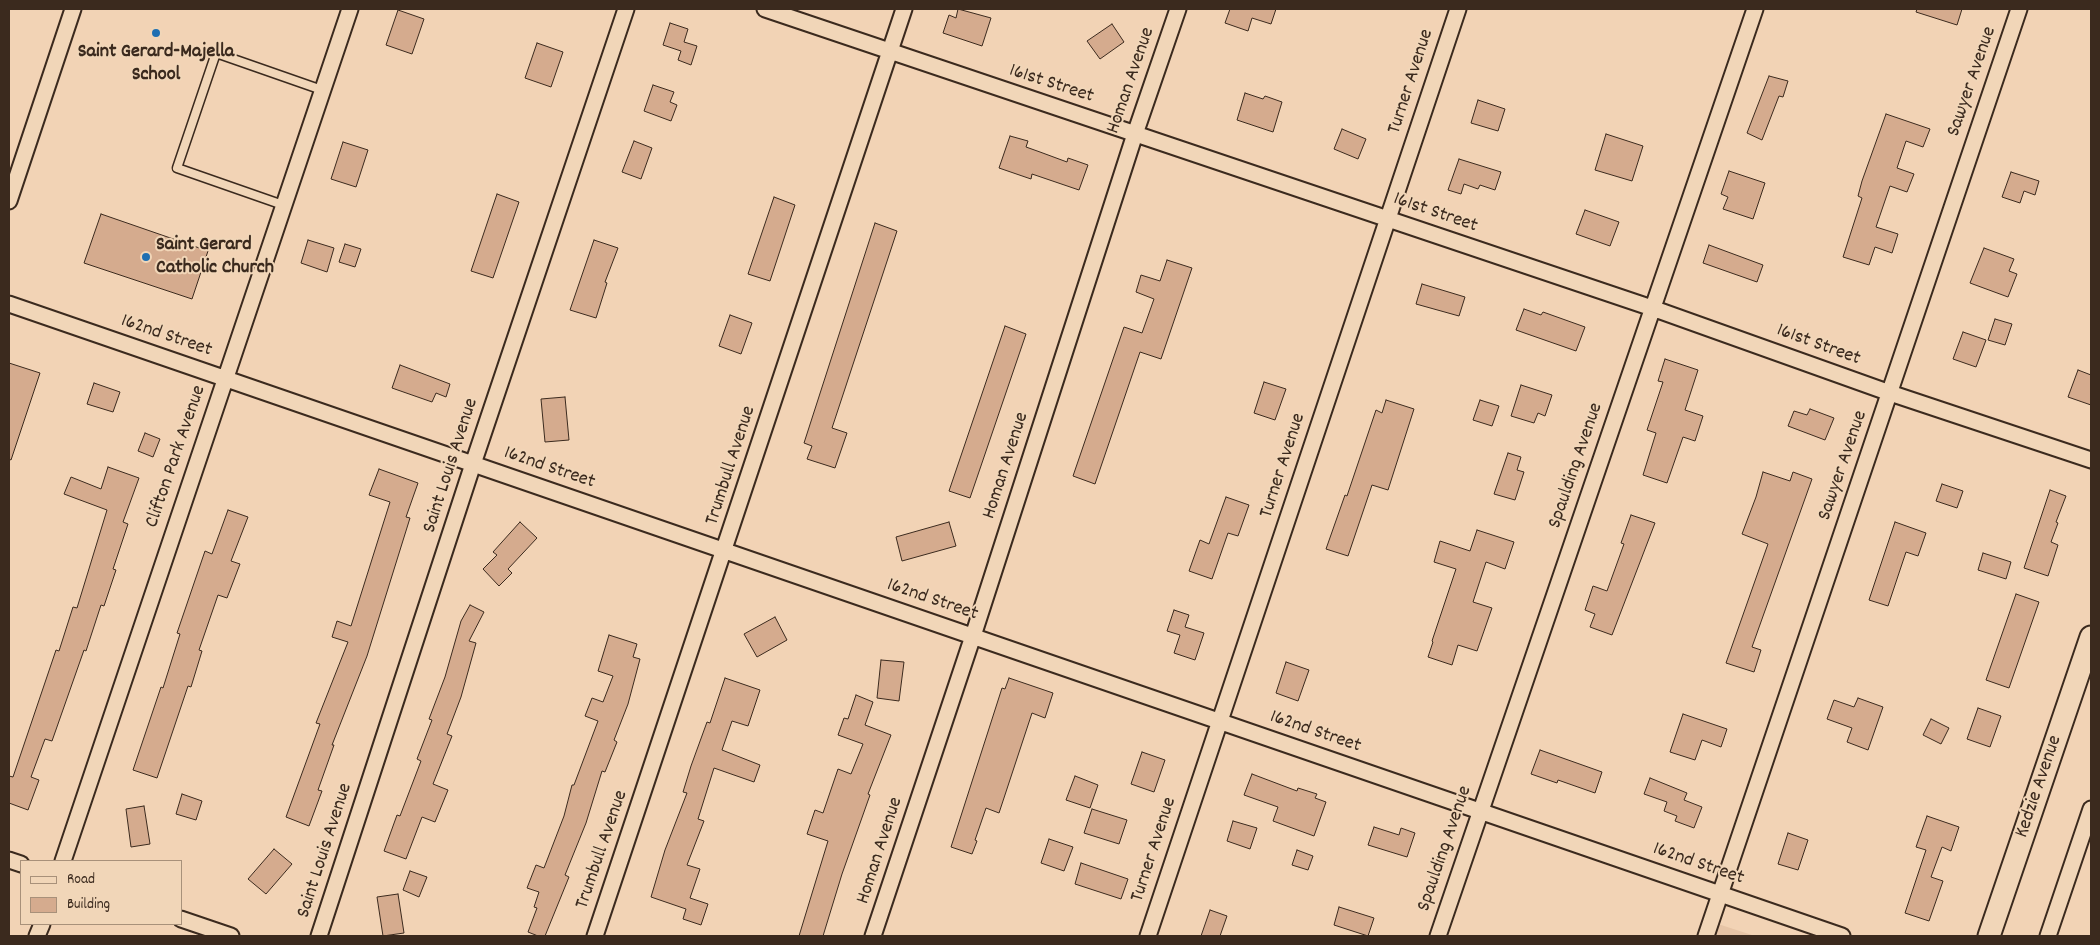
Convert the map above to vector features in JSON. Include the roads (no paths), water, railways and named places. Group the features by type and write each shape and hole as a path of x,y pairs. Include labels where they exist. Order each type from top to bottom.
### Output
{"main road":[{"name":"Kedzie Avenue","path":"1989,936 2091,637"}],"street":[{"path":"9,201 73,9"},
{"name":"Clifton Park Avenue","path":"63,860 350,9"},
{"name":"Saint Louis Avenue","path":"319,936 473,464 626,9"},
{"name":"161st Street","path":"765,9 1652,308 1890,393 2091,460"},
{"name":"Trumbull Avenue","path":"595,936 725,551 904,9"},
{"name":"Homan Avenue","path":"873,936 973,636 1135,134 1178,9"},
{"name":"Turner Avenue","path":"1148,936 1458,9"},
{"name":"Spaulding Avenue","path":"1438,936 1755,9"},
{"name":"Sawyer Avenue","path":"1706,936 2019,9"},
{"name":"162nd Street","path":"9,304 1842,936"},
{"path":"2048,936 2091,808"},
{"path":"182,919 230,936"}],"lane":[{"path":"283,205 176,168 216,54 322,90"}],"place":[{"name":"Saint Gerard-Majella School","path":"156,33"},
{"name":"Saint Gerard Catholic Church","path":"146,257"}]}
